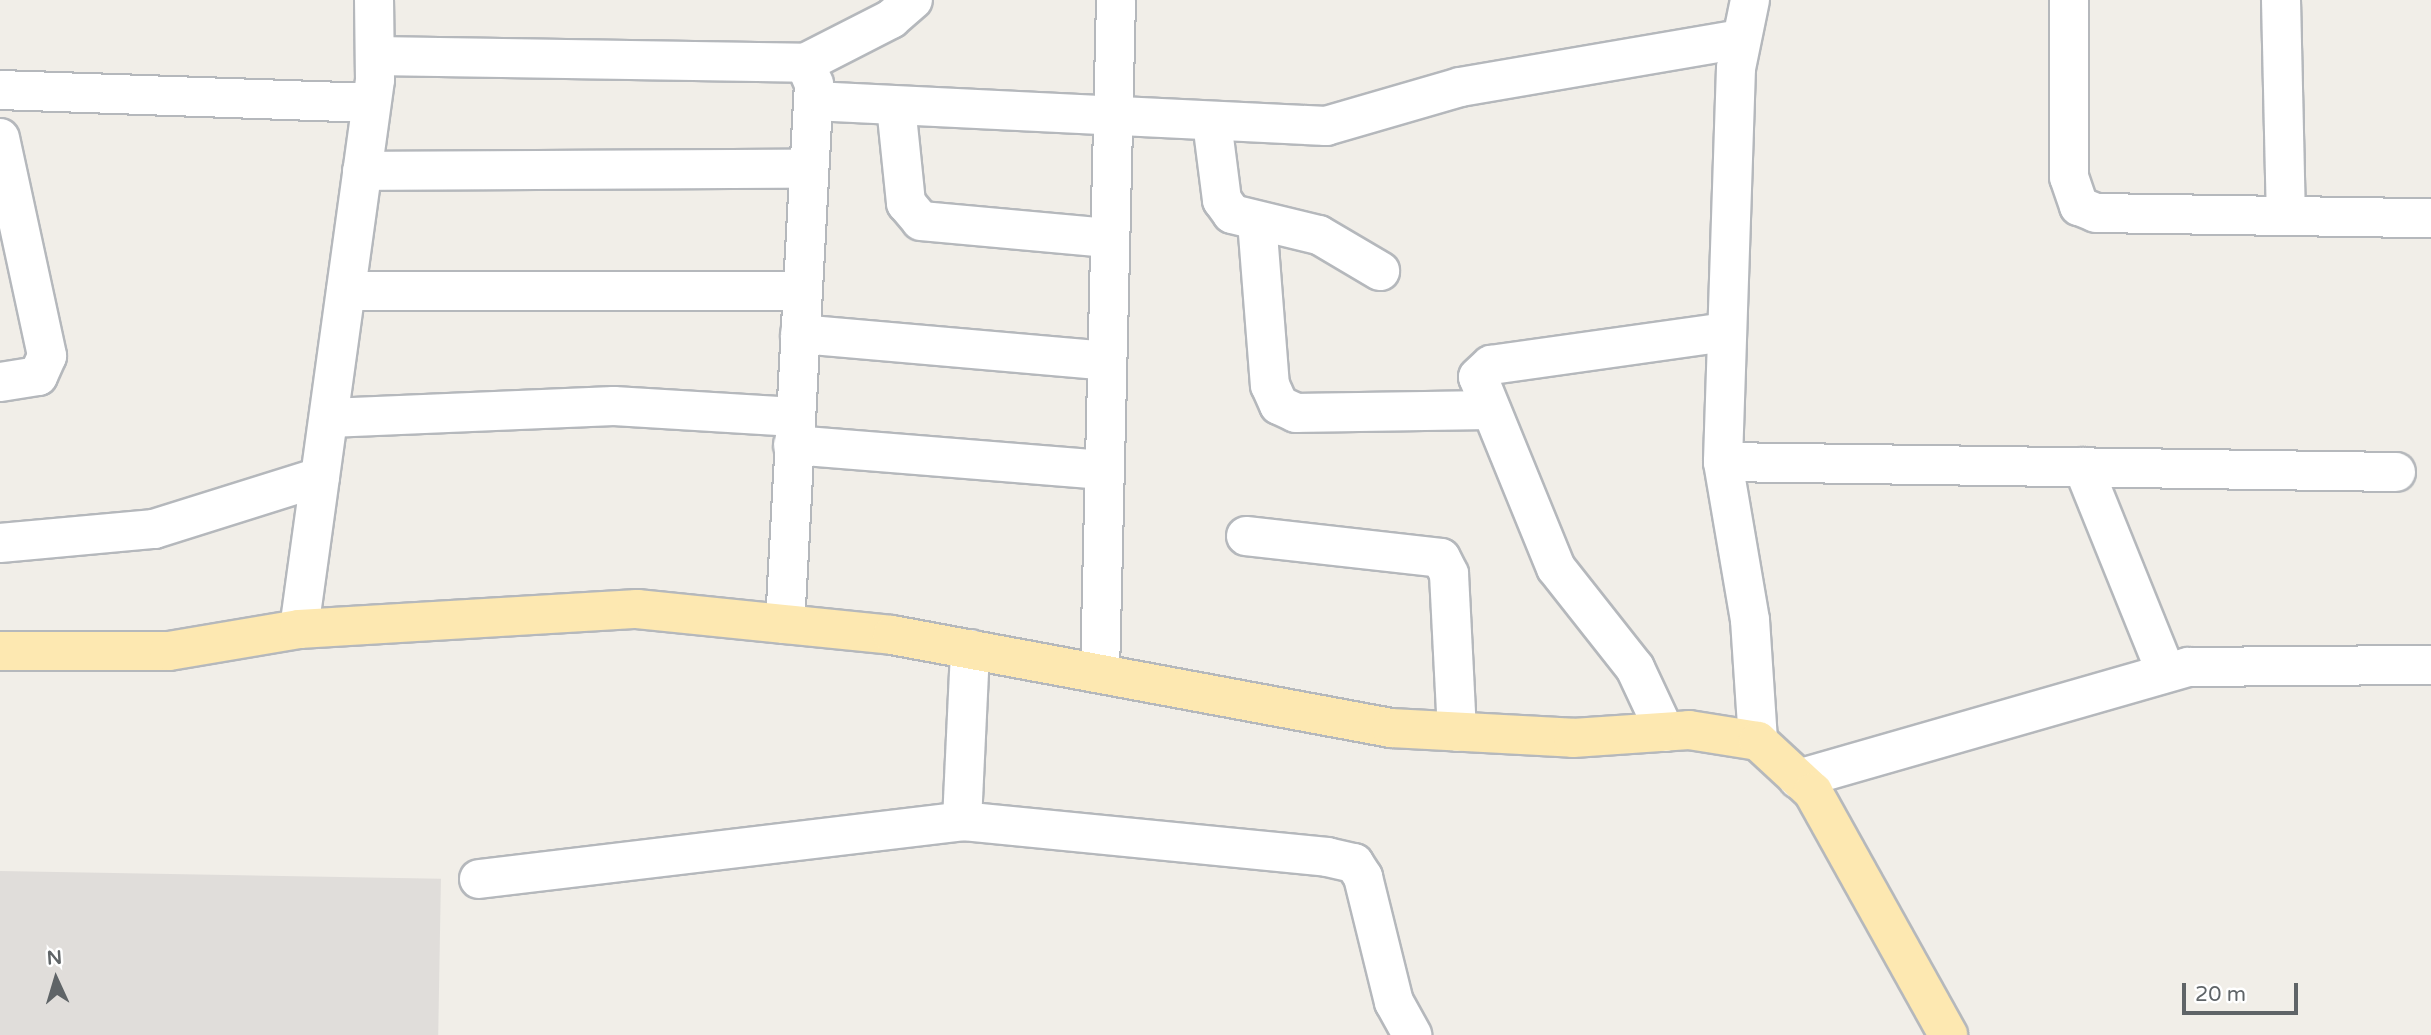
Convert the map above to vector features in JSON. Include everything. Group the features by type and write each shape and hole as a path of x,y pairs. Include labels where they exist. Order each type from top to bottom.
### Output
{"main road":[{"path":"0,651 106,654 169,651 299,629 636,609 785,624 970,649 1391,728 1573,738 1665,732 1758,741 1812,792 1948,1035"}],"street":[{"path":"299,629 371,103 375,56 374,0"},
{"path":"375,56 805,62 891,19 913,0"},
{"path":"1100,673 1110,118 1115,0"},
{"path":"1750,0 1741,39 1725,332 1723,462 1750,620 1758,741"},
{"path":"2068,0 2069,177 2079,206 2096,212 2431,218"},
{"path":"2281,0 2286,216"},
{"path":"813,101 1110,118 1339,125 1460,87 1741,39"},
{"path":"785,624 813,101 805,62"},
{"path":"0,90 371,103"},
{"path":"896,106 906,203 915,218 1108,238"},
{"path":"1212,122 1222,200 1232,214 1319,235 1380,271"},
{"path":"0,138 47,356 38,376 0,382"},
{"path":"362,171 809,169"},
{"path":"1257,221 1270,385 1279,405 1296,413 1488,410"},
{"path":"346,290 802,291"},
{"path":"1665,732 1640,675 1556,568 1488,410 1478,377 1491,365 1725,332"},
{"path":"800,334 1105,361"},
{"path":"329,418 595,406 1103,470"},
{"path":"1723,462 2396,472"},
{"path":"2083,467 2166,671"},
{"path":"0,544 113,536 154,529 320,477"},
{"path":"1246,536 1441,558 1448,574 1457,732"},
{"path":"962,821 970,649"},
{"path":"1798,779 2166,671 2431,664"},
{"path":"479,879 962,821 1353,863 1363,877 1394,1002 1412,1035"}],"shaded area":[{"path":"0,871 441,879 438,1035 0,1035"}]}
